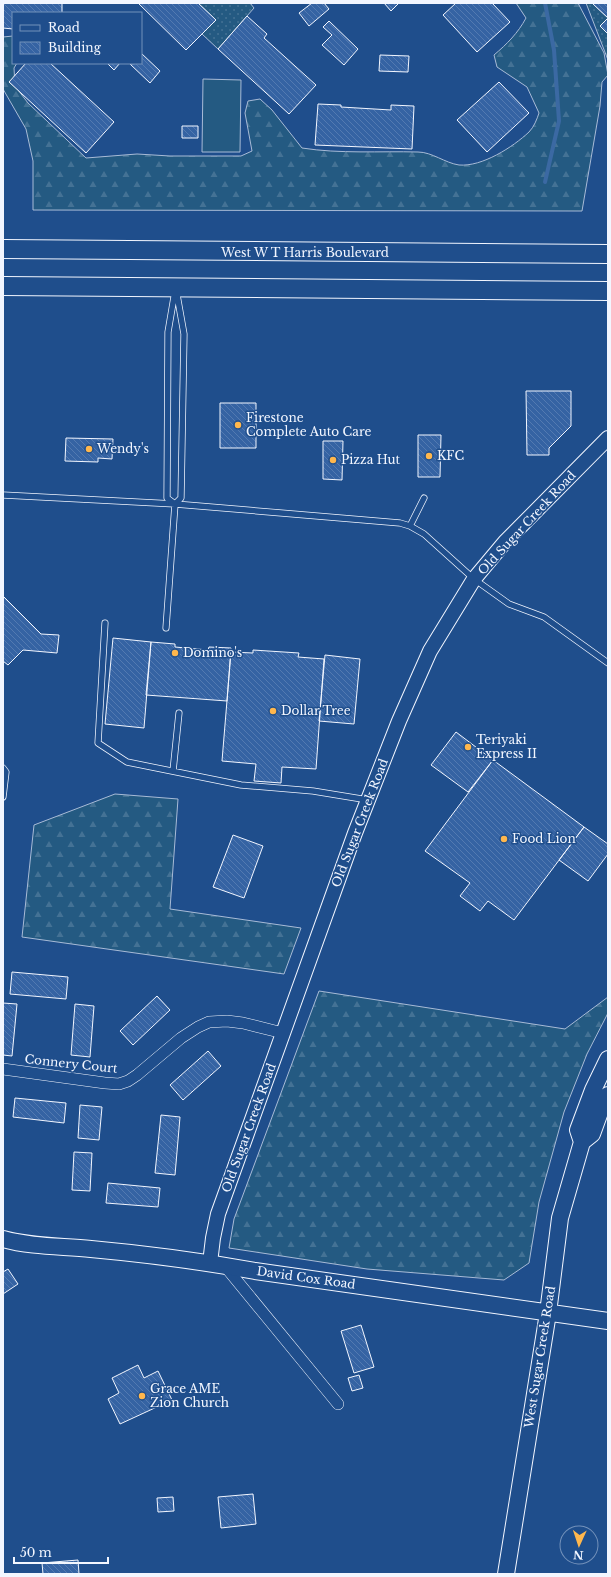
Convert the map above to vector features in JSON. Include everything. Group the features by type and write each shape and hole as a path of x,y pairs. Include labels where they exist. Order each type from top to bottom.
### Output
{"main road":[{"name":"West W T Harris Boulevard","path":"3,250 608,254"},
{"path":"3,286 608,291"},
{"name":"West Sugar Creek Road","path":"506,1574 548,1313 560,1218 582,1142 578,1130 593,1090 608,1058"},
{"name":"West Sugar Creek Road","path":"582,1142 592,1134 608,1095"},
{"name":"David Cox Road","path":"3,1239 36,1245 90,1249 217,1264 608,1321"}],"street":[{"name":"Old Sugar Creek Road","path":"217,1264 213,1238 218,1214 368,800 399,721 430,651 474,579 505,542 608,438"},
{"name":"Connery Court","path":"3,1069 119,1084 137,1076 182,1038 198,1027 209,1022 227,1021 243,1023 283,1033"},
{"path":"217,1264 338,1404"}],"lane":[{"path":"175,504 167,498 167,476 168,332 176,287"},
{"path":"166,628 175,504 181,498 184,334 176,287"},
{"path":"3,495 175,504 400,523 410,526 424,534 474,579 509,604 544,617 608,663"},
{"path":"410,526 424,498"},
{"path":"105,623 98,743 127,762 241,785 313,791 368,800"},
{"path":"173,771 179,713"},
{"path":"3,768 6,772 3,797"}],"green space":[{"path":"198,3 250,3 254,8 218,49 202,34 216,20"},
{"path":"516,3 578,3 604,53 608,75 602,82 600,106 582,211 33,210 33,161 26,129 3,89 3,37 12,36 12,64 16,64 14,68 15,86 28,103 86,158 137,154 170,156 241,156 252,151 245,113 248,101 260,99 272,110 302,148 345,152 423,152 454,164 468,165 497,155 515,144 531,130 539,113 527,87 497,67 494,55 512,38 526,18"},
{"path":"586,3 592,3 608,18 600,26 608,34 608,60"},
{"path":"203,79 241,80 240,152 202,152"},
{"path":"115,794 178,799 170,909 301,928 284,974 22,937 34,825"},
{"path":"319,991 565,1029 608,997 608,1013 587,1054 564,1112 539,1202 529,1263 504,1280 367,1269 229,1248 234,1219"}],"building":[{"path":"3,3 62,3 62,12 12,12 12,29 3,28"},
{"path":"138,3 198,3 216,20 186,50"},
{"path":"312,3 324,3 329,9 309,26 299,13"},
{"path":"384,3 399,3 391,11"},
{"path":"456,3 492,3 510,22 477,52 443,15"},
{"path":"592,3 608,3 608,18"},
{"path":"247,16 267,34 264,38 316,85 289,114 218,49"},
{"path":"608,18 608,34 600,26"},
{"path":"329,21 358,49 344,65 322,45 332,35 323,27"},
{"path":"142,54 160,71 150,83 130,64 142,64"},
{"path":"380,55 409,56 408,72 379,71"},
{"path":"25,64 51,64 114,122 86,153 9,82"},
{"path":"108,64 119,64 114,70"},
{"path":"499,82 529,113 487,152 457,120"},
{"path":"318,104 391,110 391,105 414,106 412,149 315,145"},
{"path":"182,126 198,126 198,138 182,138"},
{"path":"526,391 571,391 571,426 549,448 549,455 527,455"},
{"name":"Firestone Complete Auto Care","path":"220,403 256,403 256,448 220,448"},
{"name":"KFC","path":"418,435 441,435 440,477 418,477"},
{"name":"Wendy's","path":"66,438 113,439 112,459 98,458 98,462 65,461"},
{"name":"Pizza Hut","path":"323,441 343,441 342,480 323,479"},
{"path":"3,596 41,634 59,635 57,653 23,650 8,665 3,661"},
{"path":"113,638 151,642 144,728 105,724"},
{"path":"151,642 175,644 175,647 208,650 209,647 231,648 227,701 146,695"},
{"name":"Dollar Tree","path":"253,650 299,653 298,657 324,659 316,769 282,767 281,783 254,781 256,764 222,761 231,652 253,653"},
{"path":"325,655 360,659 354,724 319,721"},
{"path":"456,732 493,760 468,792 431,765"},
{"name":"Food Lion","path":"493,760 584,827 514,920 488,901 480,911 460,896 470,883 425,851"},
{"path":"584,827 608,844 608,854 588,881 559,860"},
{"path":"233,835 263,846 244,898 213,887"},
{"path":"12,972 68,977 66,999 10,994"},
{"path":"157,996 170,1010 133,1045 120,1031"},
{"path":"3,1003 17,1004 12,1056 3,1055"},
{"path":"75,1004 94,1006 90,1057 71,1055"},
{"path":"208,1051 221,1066 183,1100 170,1085"},
{"path":"15,1098 66,1103 64,1123 13,1117"},
{"path":"80,1105 102,1107 99,1140 78,1138"},
{"path":"161,1115 180,1117 175,1175 155,1173"},
{"path":"74,1152 92,1153 90,1191 72,1190"},
{"path":"108,1183 160,1188 158,1207 106,1203"},
{"path":"8,1269 18,1284 3,1294 3,1272"},
{"path":"361,1325 374,1367 354,1373 341,1331"},
{"name":"Grace AME Zion Church","path":"138,1365 144,1378 158,1371 172,1400 120,1424 108,1399 119,1393 112,1378"},
{"path":"359,1375 363,1388 352,1391 348,1378"},
{"path":"253,1494 256,1524 221,1528 218,1497"},
{"path":"173,1497 174,1511 158,1512 157,1498"},
{"path":"78,1560 79,1574 43,1574 42,1563"}],"waterway":[{"path":"545,3 554,50 559,121 545,182"}],"place":[{"name":"Firestone Complete Auto Care","path":"238,425"},
{"name":"Wendy's","path":"89,449"},
{"name":"KFC","path":"429,456"},
{"name":"Pizza Hut","path":"333,460"},
{"name":"Domino's","path":"175,653"},
{"name":"Dollar Tree","path":"273,711"},
{"name":"Teriyaki Express II","path":"468,747"},
{"name":"Food Lion","path":"504,839"},
{"name":"Grace AME Zion Church","path":"142,1396"}]}
